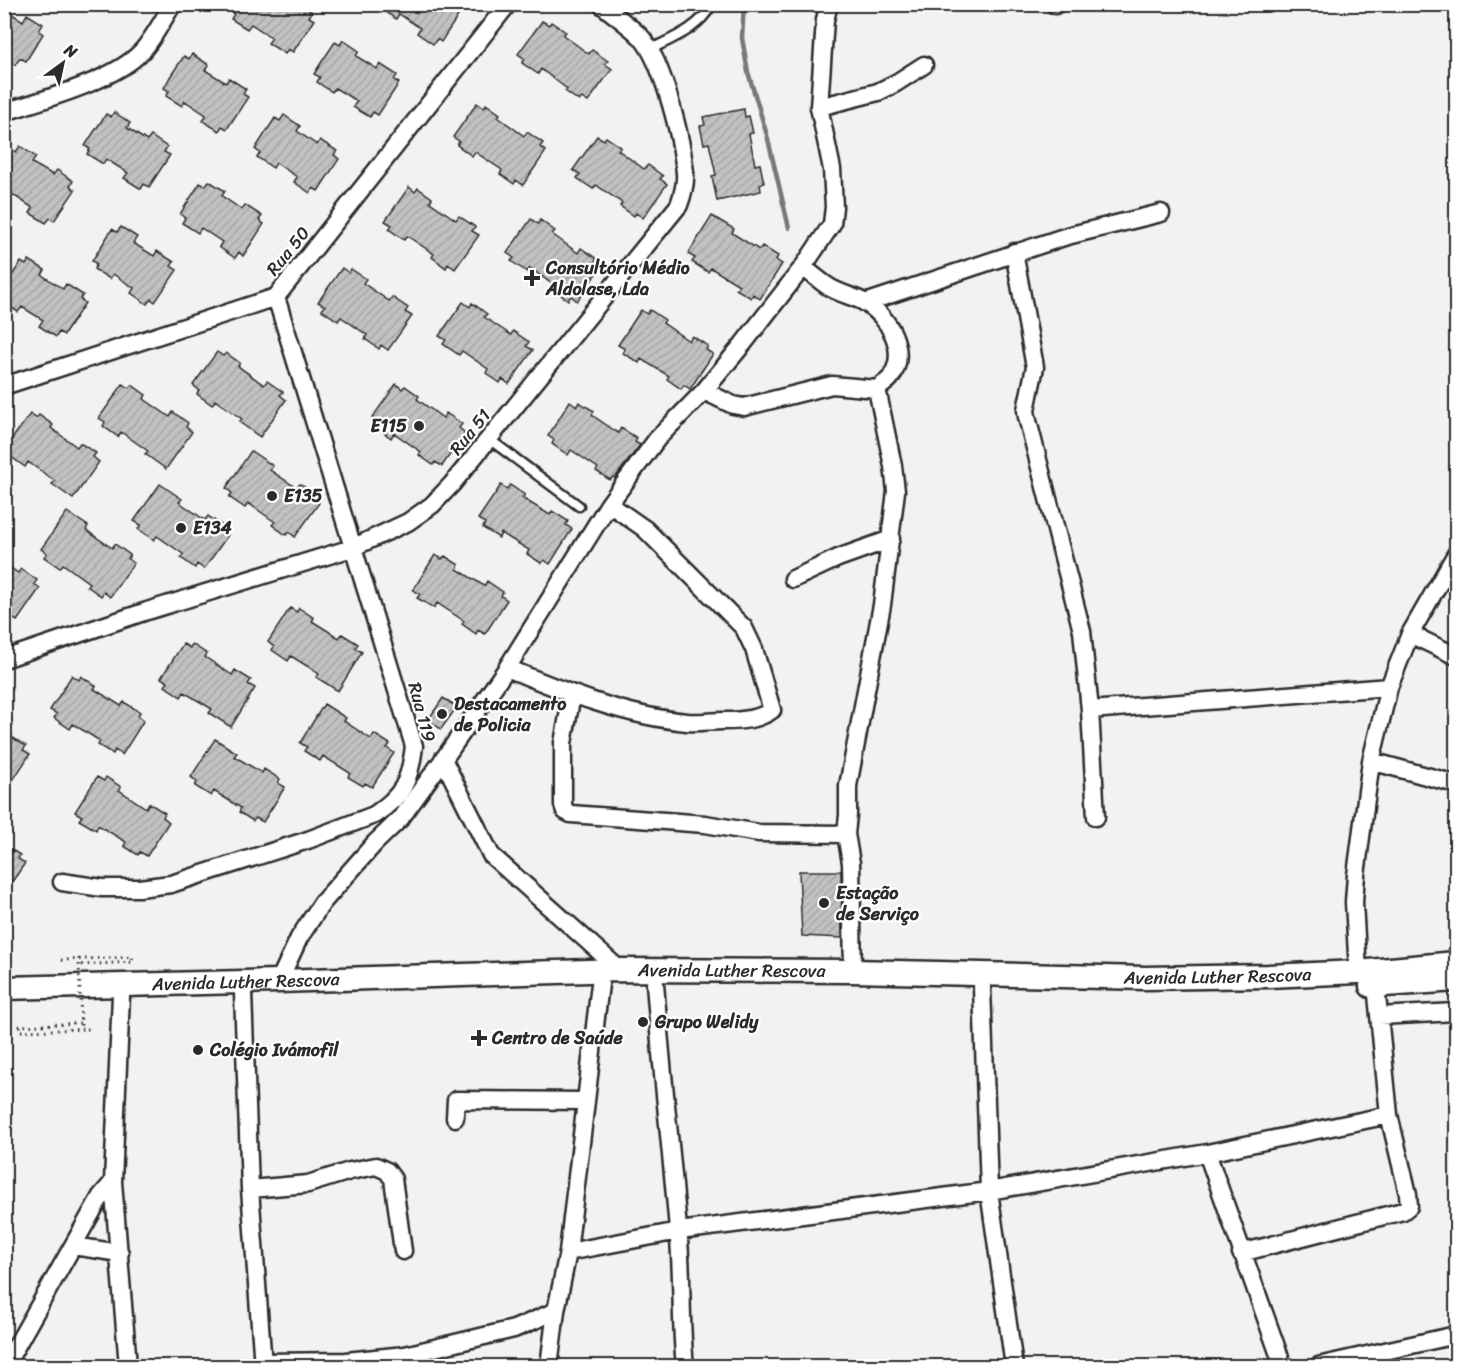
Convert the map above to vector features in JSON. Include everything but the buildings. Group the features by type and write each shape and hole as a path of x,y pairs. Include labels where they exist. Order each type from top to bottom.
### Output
{"main road":[{"name":"Avenida Luther Rescova","path":"4,999 655,983 1093,990 1367,979 1456,963"},
{"name":"Avenida Luther Rescova","path":"4,988 620,970 1456,980"}],"street":[{"path":"4,112 103,78 122,67 142,51 173,4"},
{"name":"Rua 50","path":"4,386 276,297 508,4"},
{"name":"Rua 51","path":"4,659 147,611 352,548 408,522 432,505 489,439 679,205 685,188 679,134 662,79 649,50 641,38 601,4"},
{"path":"279,981 299,938 322,903 375,843 400,819 507,668 609,504 657,439 704,391 803,267 832,224 834,207 832,169 819,107 825,20 829,4"},
{"path":"819,107 878,92 897,83 924,65"},
{"path":"865,303 1014,252 1067,236 1161,213"},
{"path":"1014,252 1035,367 1026,410 1027,417 1082,631 1090,710 1096,817"},
{"path":"704,391 732,405 744,407 832,385 877,389 891,378 897,365 897,349 894,336 885,320 865,303 830,288 803,267"},
{"name":"Rua 119","path":"62,882 102,888 139,888 171,884 319,836 374,815 393,803 404,786 411,767 414,746 276,297"},
{"path":"853,972 851,863 846,834 848,786 882,605 896,491 877,389"},
{"path":"507,668 572,695 638,713 687,722 741,720 762,716 772,710 761,670 744,628 652,536 609,504"},
{"path":"793,579 838,558 891,539"},
{"path":"1241,1253 1403,1211 1409,1206 1389,1115 1379,1016 1367,979 1354,902 1371,761 1389,687 1410,634 1456,554"},
{"path":"1410,634 1456,656"},
{"path":"1090,710 1389,687"},
{"path":"572,695 562,743 565,811 571,814 705,824 759,833 846,834"},
{"path":"443,759 491,855 620,970"},
{"path":"1371,761 1423,777 1456,784"},
{"path":"655,983 679,1231 684,1366"},
{"path":"549,1366 556,1311 568,1252 600,984"},
{"path":"982,987 989,1191 1014,1366"},
{"path":"243,993 250,1189 262,1364 405,1361 513,1329 556,1311"},
{"path":"121,995 113,1182 128,1366"},
{"path":"1379,1016 1456,1012"},
{"path":"455,1118 456,1100 585,1101"},
{"path":"568,1252 679,1231 989,1191 1207,1153 1389,1115"},
{"path":"1207,1153 1283,1366"},
{"path":"250,1189 309,1184 376,1167 387,1171 393,1179 403,1251"},
{"path":"5,1366 101,1196 113,1182"},
{"path":"72,1246 120,1253"},
{"path":"1318,1366 1456,1335"}],"lane":[{"path":"649,50 695,26 712,4"},
{"path":"489,439 579,506"}],"path":[{"path":"61,960 132,957 133,962 79,965"},
{"path":"79,958 81,1028"},
{"path":"80,1023 20,1026 20,1031 90,1029"}],"waterway":[{"path":"744,4 742,38 748,72 767,135 789,228"}],"place":[{"name":"Consultório Médio Aldolase, Lda","path":"532,278"},
{"name":"E115","path":"419,426"},
{"name":"E135","path":"272,496"},
{"name":"E134","path":"181,528"},
{"name":"Destacamento de Policia","path":"442,714"},
{"name":"Estação de Serviço","path":"824,903"},
{"name":"Grupo Welidy","path":"643,1022"},
{"name":"Centro de Saúde","path":"479,1038"},
{"name":"Colégio Ivámofil","path":"198,1050"}]}
